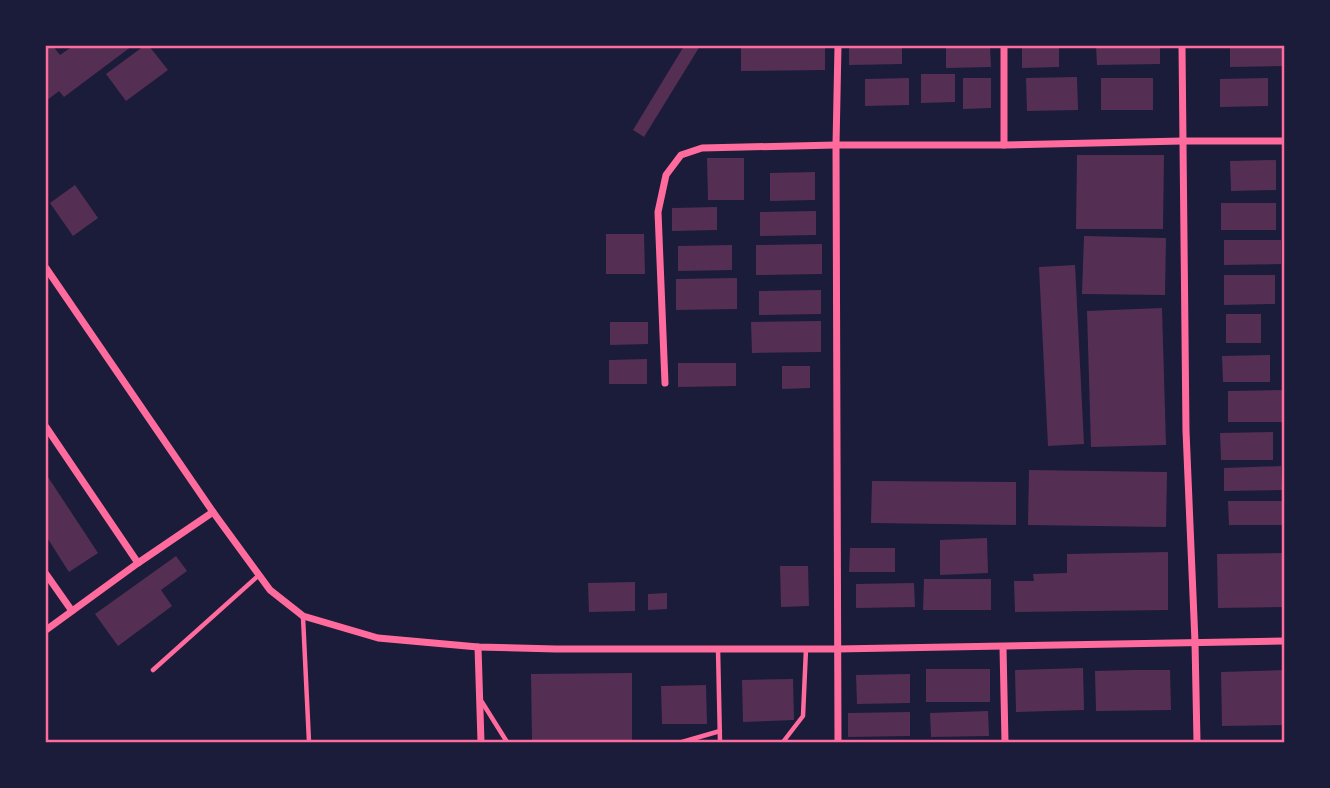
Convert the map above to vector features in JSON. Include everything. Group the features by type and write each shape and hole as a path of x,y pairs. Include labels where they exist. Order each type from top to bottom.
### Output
{"street":[{"path":"838,46 838,743"},
{"path":"1004,46 1004,145"},
{"path":"1182,46 1186,430 1197,743"},
{"path":"664,383 658,212 666,175 681,155 702,148 1284,141"},
{"path":"46,268 213,512 270,590 303,616 378,638 478,647 556,649 837,649 1284,641"},
{"path":"46,426 138,563"},
{"path":"46,629 213,512"},
{"path":"46,574 72,611"},
{"path":"478,647 481,743"},
{"path":"1003,647 1005,743"}],"lane":[{"path":"153,670 259,575"},
{"path":"303,616 309,743"},
{"path":"718,649 720,743"},
{"path":"783,743 803,716 806,649"},
{"path":"480,698 507,743"},
{"path":"682,743 720,731"}],"building":[{"path":"46,46 53,46 60,55 73,46 132,46 64,97 59,91 46,101"},
{"path":"144,46 149,46 168,70 126,101 106,74"},
{"path":"684,46 700,46 644,137 633,130"},
{"path":"741,46 825,46 825,70 741,71"},
{"path":"849,46 902,46 902,64 849,65"},
{"path":"946,46 990,46 991,67 946,68"},
{"path":"1022,46 1059,46 1059,67 1022,68"},
{"path":"1096,46 1160,46 1160,64 1097,65"},
{"path":"1230,46 1284,46 1284,66 1230,67"},
{"path":"921,74 955,74 955,102 921,103"},
{"path":"1077,77 1078,110 1027,111 1026,78"},
{"path":"909,78 909,105 865,106 865,79"},
{"path":"963,78 991,78 991,108 963,109"},
{"path":"1101,78 1153,78 1153,110 1101,110"},
{"path":"1268,78 1268,106 1220,107 1220,79"},
{"path":"1077,155 1164,155 1163,229 1076,229"},
{"path":"707,158 744,158 744,200 708,200"},
{"path":"1276,160 1276,190 1231,191 1230,161"},
{"path":"815,172 815,200 770,201 770,173"},
{"path":"75,185 98,218 73,236 50,203"},
{"path":"1221,203 1276,203 1276,230 1221,230"},
{"path":"717,207 717,230 672,231 672,208"},
{"path":"816,211 816,235 760,236 760,212"},
{"path":"606,234 644,234 645,274 606,274"},
{"path":"1084,236 1166,238 1165,295 1082,294"},
{"path":"1224,240 1281,240 1281,264 1224,265"},
{"path":"822,244 822,274 756,275 756,245"},
{"path":"732,245 732,270 678,271 678,246"},
{"path":"1075,265 1084,444 1048,446 1039,267"},
{"path":"1224,275 1275,275 1275,304 1224,305"},
{"path":"737,278 737,309 676,310 676,279"},
{"path":"821,290 821,314 759,315 759,291"},
{"path":"1162,308 1166,445 1091,447 1087,311"},
{"path":"1226,314 1261,314 1261,343 1226,343"},
{"path":"821,321 821,352 752,353 751,322"},
{"path":"610,322 648,322 648,344 610,345"},
{"path":"1270,355 1270,382 1223,382 1222,356"},
{"path":"647,359 647,384 609,384 609,360"},
{"path":"678,363 736,363 736,386 678,387"},
{"path":"782,366 810,366 810,388 782,389"},
{"path":"1284,390 1284,422 1228,422 1228,391"},
{"path":"1273,432 1273,460 1221,460 1220,433"},
{"path":"1281,466 1282,490 1224,491 1224,468"},
{"path":"1029,470 1167,472 1166,527 1028,525"},
{"path":"46,474 98,553 69,572 46,536"},
{"path":"872,481 1016,482 1016,525 871,523"},
{"path":"1228,501 1284,501 1284,525 1229,525"},
{"path":"987,538 988,573 940,575 940,540"},
{"path":"850,548 895,548 895,572 849,572"},
{"path":"1168,552 1168,610 1015,612 1014,581 1034,581 1033,574 1067,573 1067,554"},
{"path":"1284,553 1284,607 1218,608 1217,554"},
{"path":"176,556 187,571 161,590 172,606 118,646 95,614"},
{"path":"780,566 808,566 809,606 781,607"},
{"path":"924,579 991,579 991,610 923,610"},
{"path":"635,582 635,611 589,612 588,583"},
{"path":"914,583 915,607 856,608 856,584"},
{"path":"667,593 667,609 648,610 648,594"},
{"path":"1083,668 1084,710 1016,712 1015,670"},
{"path":"926,669 990,669 990,702 926,702"},
{"path":"1170,670 1171,710 1096,711 1095,671"},
{"path":"1284,670 1284,725 1222,726 1221,672"},
{"path":"632,673 632,742 532,742 531,674"},
{"path":"910,674 910,703 857,704 856,675"},
{"path":"793,679 794,720 743,722 742,680"},
{"path":"706,685 707,724 662,724 661,686"},
{"path":"988,711 989,736 931,737 930,713"},
{"path":"910,712 910,736 848,737 848,713"}]}
